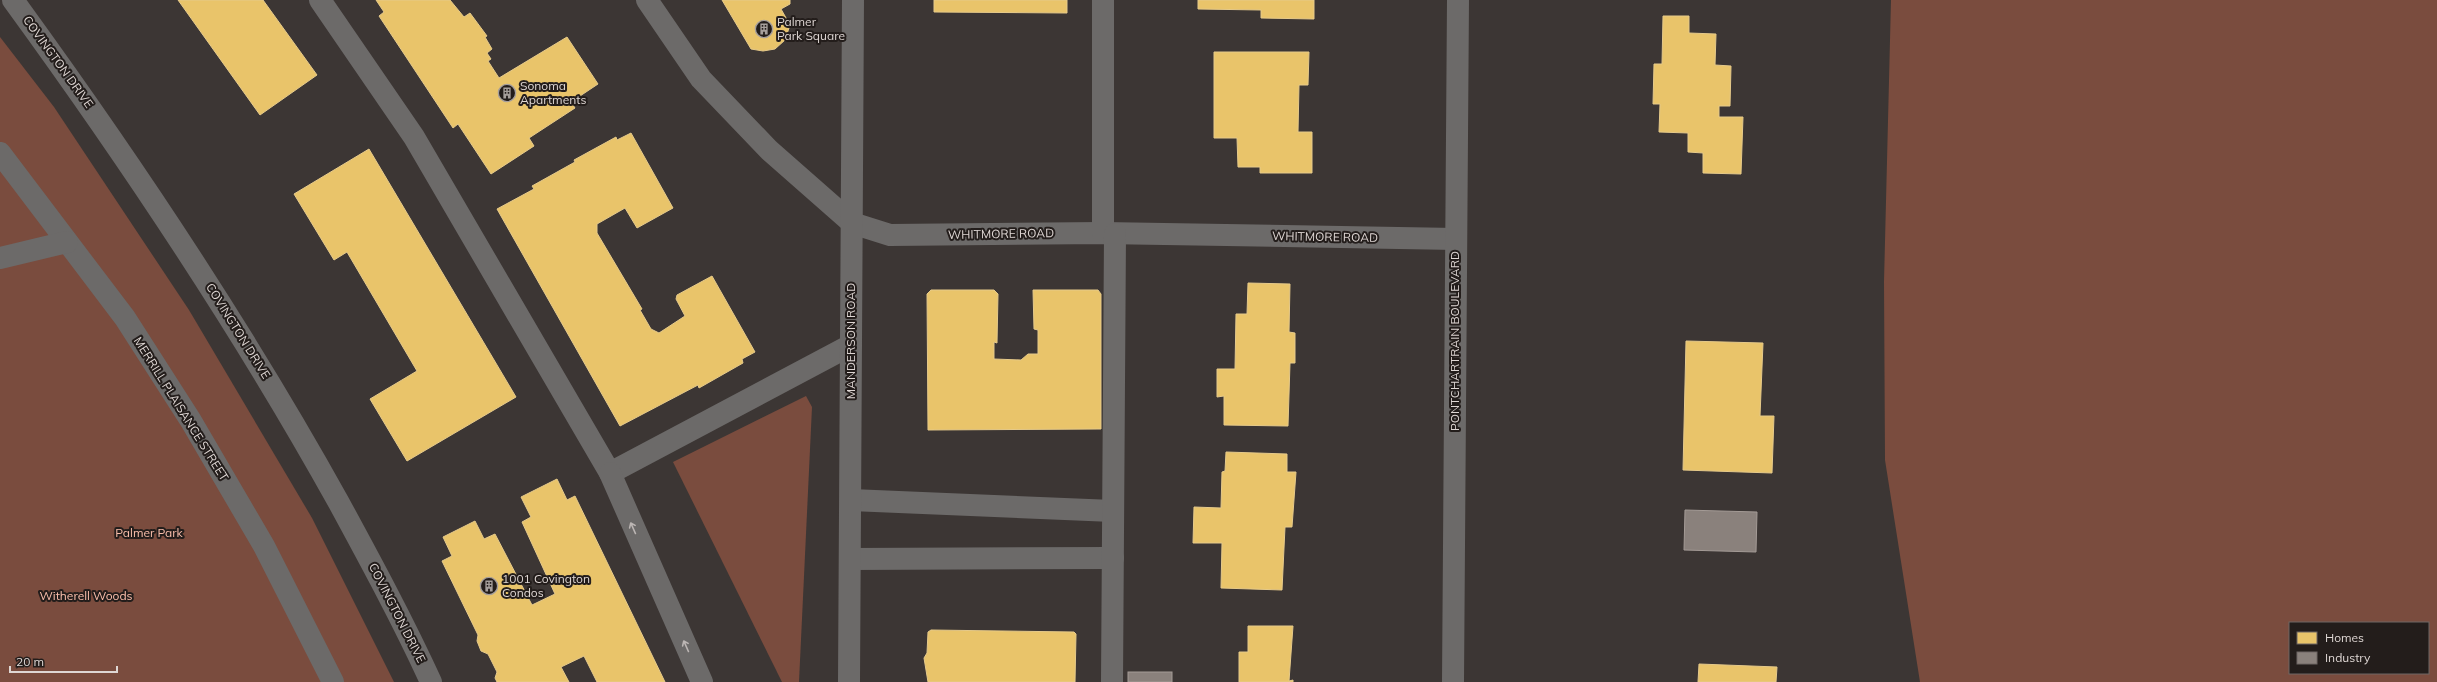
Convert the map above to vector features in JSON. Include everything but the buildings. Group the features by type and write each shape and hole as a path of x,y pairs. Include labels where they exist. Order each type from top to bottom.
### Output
{"street":[{"name":"COVINGTON DRIVE","path":"13,0 113,139 176,234 254,357 313,457 369,558 431,682"},
{"path":"320,0 414,137 610,473 702,682"},
{"name":"WHITMORE ROAD","path":"647,0 701,79 768,150 852,223 890,235 1109,234 1456,239"},
{"name":"MANDERSON ROAD","path":"850,682 853,0"},
{"path":"1103,0 1109,234 1113,511 1112,682"},
{"name":"PONTCHARTRAIN BOULEVARD","path":"1453,682 1458,0"},
{"name":"MERRILL PLAISANCE STREET","path":"0,153 125,318 191,421 264,546 333,682"},
{"path":"0,258 67,242"},
{"path":"610,473 851,345"},
{"path":"851,500 1113,511"},
{"path":"850,559 1113,558"}],"green space":[{"path":"1891,0 2437,0 2437,682 1920,682 1885,460 1884,282"},
{"name":"Palmer Park","path":"0,37 54,107 189,310 312,518 394,682 0,682"},
{"path":"806,396 812,407 799,682 782,682 673,462"}],"place":[{"name":"Palmer Park Square","path":"764,29"},
{"name":"Sonoma Apartments","path":"507,93"},
{"name":"1001 Covington Condos","path":"489,586"}],"park label":[{"name":"Witherell Woods","path":"86,596"}]}
